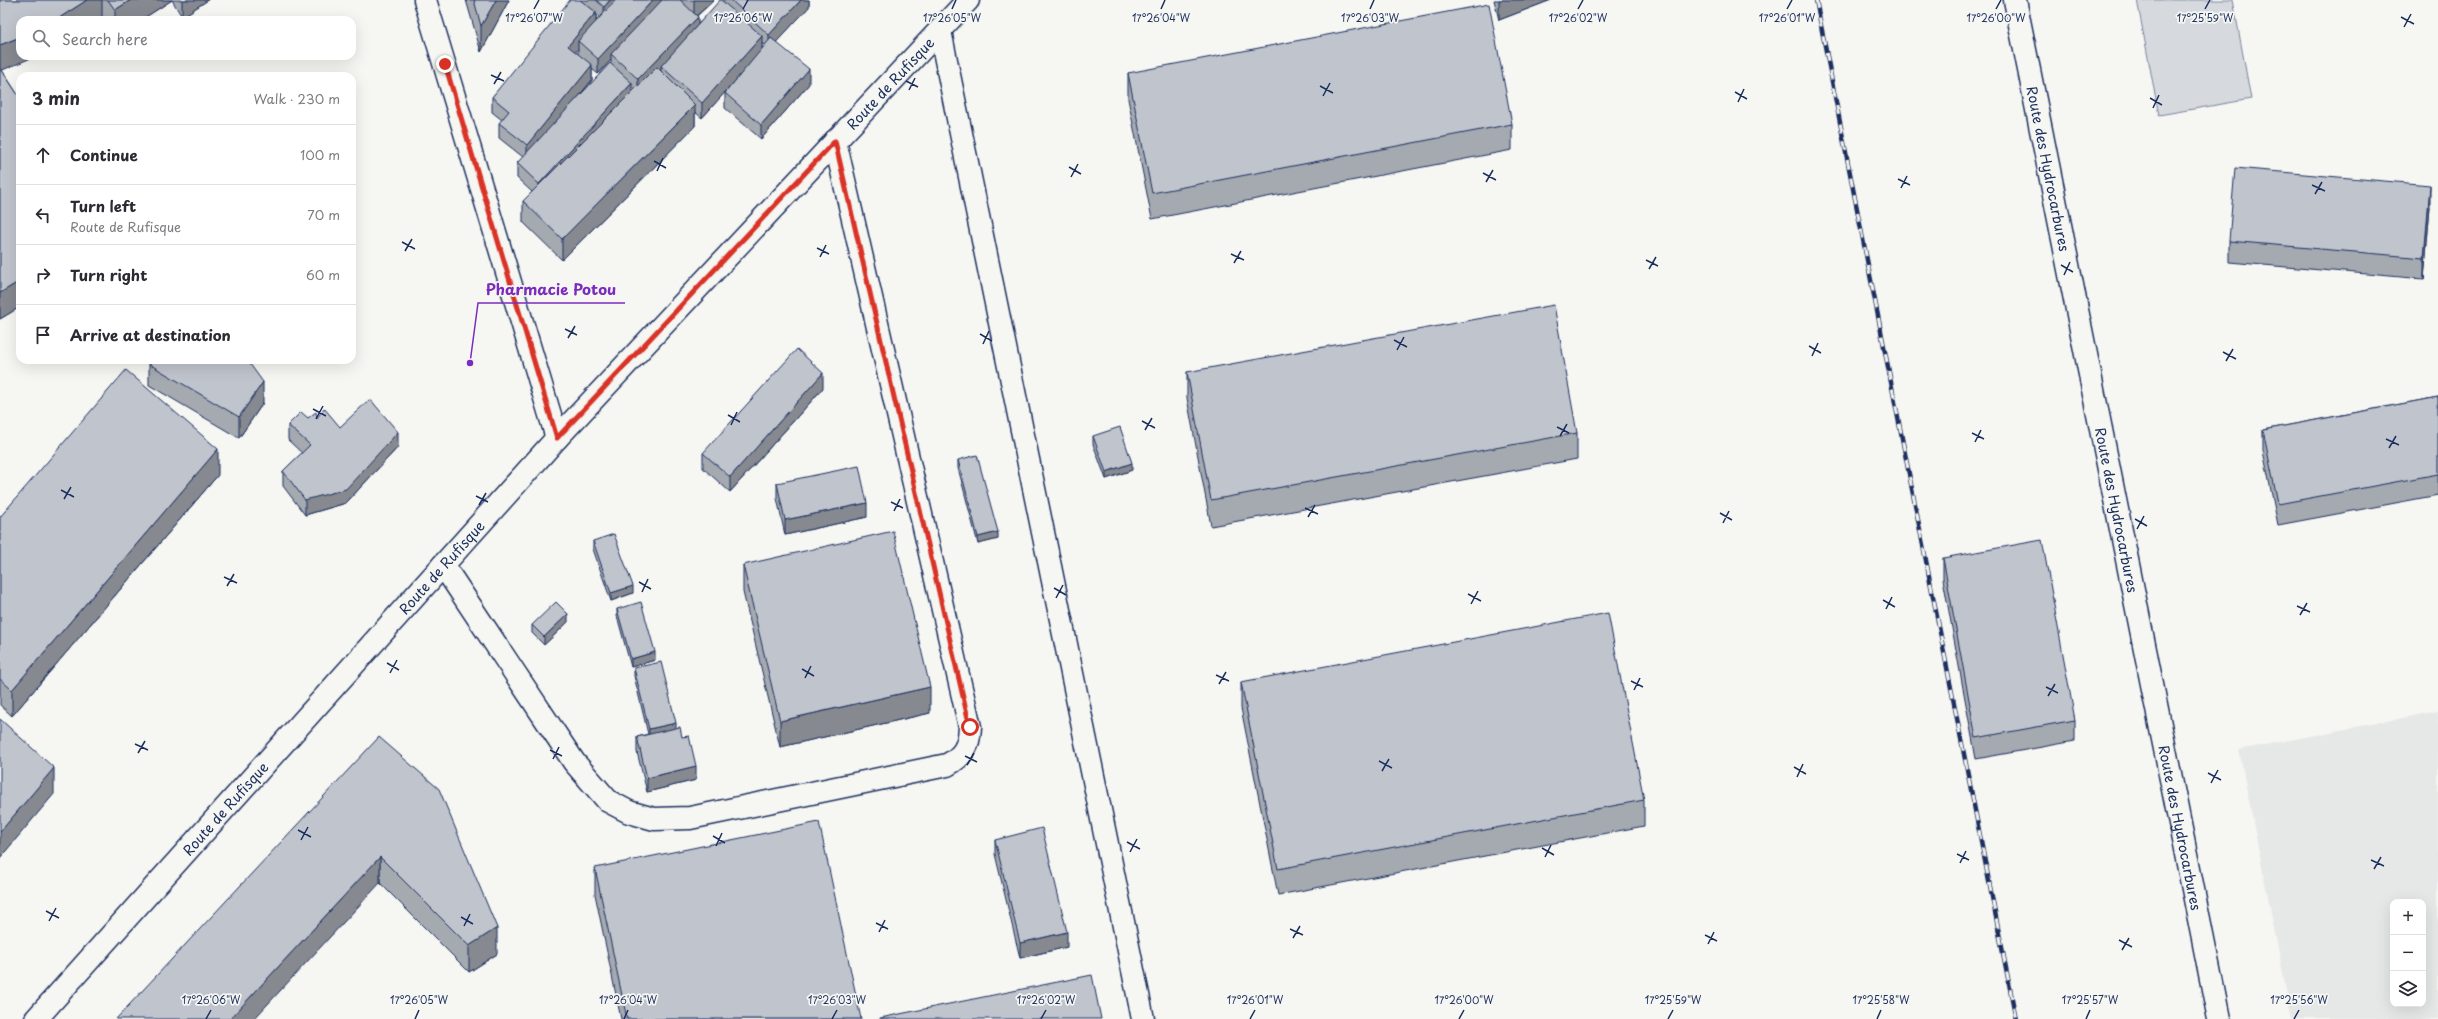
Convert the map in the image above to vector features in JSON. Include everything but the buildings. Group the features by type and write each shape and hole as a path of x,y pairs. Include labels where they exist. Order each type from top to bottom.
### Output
{"street":[{"path":"426,0 557,438"},
{"name":"Route de Rufisque","path":"36,1019 557,438 968,0"},
{"name":"Route des Hydrocarbures","path":"2015,0 2219,1019"},
{"path":"940,31 1143,1019"},
{"path":"443,565 574,762 608,801 629,812 654,819 690,818 947,765 959,759 969,740 970,727 835,141"}],"shaded area":[{"path":"2137,0 2233,0 2251,99 2159,115"},
{"path":"2438,711 2438,1019 2292,1019 2239,750"}],"railway":[{"path":"1816,0 2016,1019"}],"place":[{"name":"Pharmacie Potou","path":"470,363"}],"route":[{"path":"445,64 557,438 835,141 970,727"}]}
